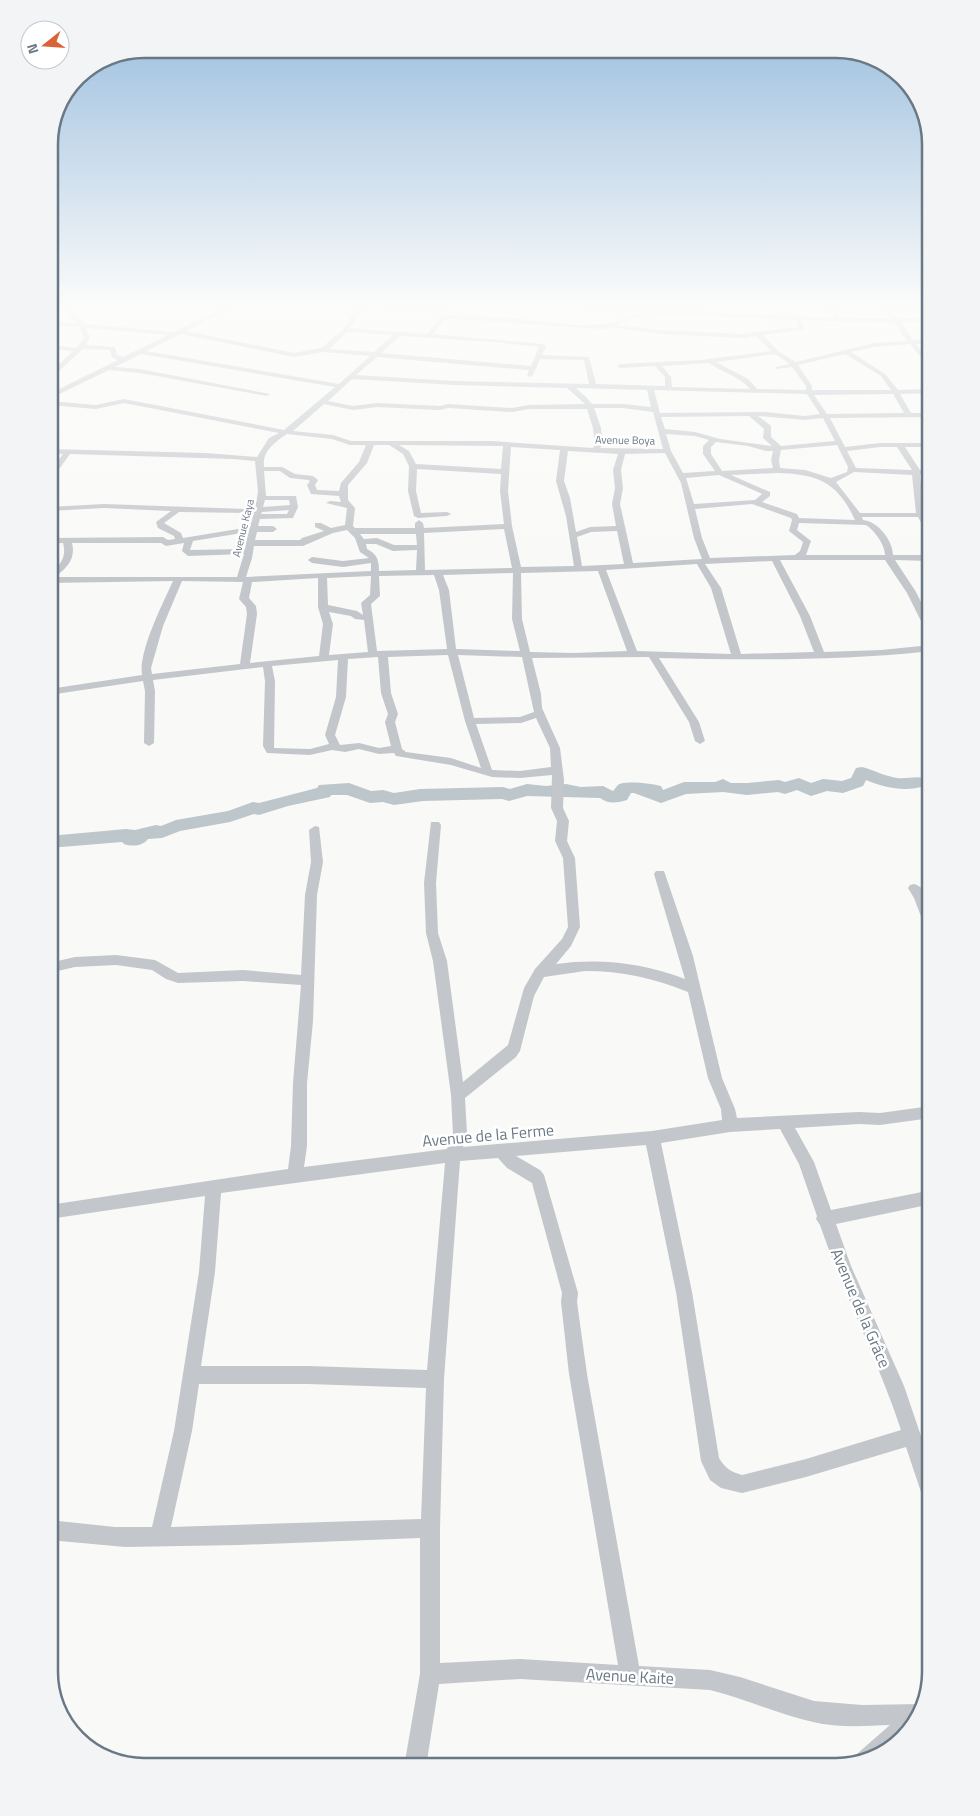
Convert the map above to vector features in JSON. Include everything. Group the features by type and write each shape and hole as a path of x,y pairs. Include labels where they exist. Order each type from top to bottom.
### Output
{"street":[{"path":"244,390 267,394"},
{"path":"58,451 181,456 209,454 259,459 272,440 285,432 336,390"},
{"path":"574,390 590,406 592,418 597,428 598,445 594,451"},
{"path":"650,390 667,451 685,483 703,561 716,588 737,656"},
{"path":"701,390 809,392 922,391"},
{"path":"809,392 825,416 852,470"},
{"path":"896,392 899,401 908,415"},
{"name":"Avenue Boya","path":"58,404 96,407 124,401 285,432 334,437 348,443 507,444 594,451 667,451"},
{"path":"323,402 353,408 377,405 440,408 448,406 461,408 483,406 512,410 529,407 634,406 656,413 765,414 806,418 825,416 922,415"},
{"path":"752,415 768,428 767,438 778,447"},
{"path":"661,431 695,434 714,440 749,444 766,449 778,447 922,445"},
{"path":"714,440 707,446 706,454 720,473 767,494 757,503"},
{"path":"351,529 351,508 344,500 344,485 363,463 371,443"},
{"path":"391,443 406,453 413,466 412,491 418,516 422,547 420,572"},
{"path":"458,1095 511,1053 536,978 571,937 574,927 569,858 561,842 563,817 557,808 555,748 539,714 518,619 517,569 508,526 504,490 507,444"},
{"path":"899,445 914,465 918,506 922,517"},
{"path":"776,470 775,460 778,447"},
{"path":"564,449 560,481 570,516 576,562 579,568"},
{"path":"58,464 68,452"},
{"path":"622,452 617,470 619,488 616,504 629,565"},
{"name":"Avenue Kaya","path":"245,666 252,614 251,606 244,599 244,580 249,547 262,498 259,459"},
{"path":"413,466 505,472"},
{"path":"260,473 282,469 295,476 313,479 311,485 314,492 343,494"},
{"path":"680,476 776,470 807,474 832,481 847,475 852,470 922,472"},
{"path":"832,481 859,519 875,527 889,549 889,559 898,569 898,575 922,614"},
{"path":"58,509 104,506 247,510 290,516 294,507 293,498 262,498"},
{"path":"690,507 750,502 794,516 796,520"},
{"path":"330,503 349,505"},
{"path":"176,509 173,514 160,522 161,526 178,535 179,540"},
{"path":"418,516 448,514"},
{"path":"796,520 859,519 920,514"},
{"path":"796,520 793,531 807,541 800,555"},
{"path":"318,525 330,531"},
{"path":"189,539 186,551 188,553 303,543 305,540 330,531 351,529 420,531 508,526"},
{"path":"572,534 590,530 621,528"},
{"path":"58,542 140,539 163,540 166,543 254,529 273,529"},
{"path":"351,529 362,542 362,550 375,560"},
{"path":"362,542 376,541 393,548 422,547"},
{"path":"58,571 66,564 69,549 67,542"},
{"path":"303,543 303,550 343,564 375,560"},
{"path":"299,576 311,552"},
{"path":"58,579 244,580 322,575 601,568 703,561 775,559 800,555 889,559 922,558"},
{"path":"775,559 805,616 820,655"},
{"path":"375,560 375,596 366,603 386,693 392,709 393,714 390,722 400,754 412,758 428,758 463,764 488,773 522,774 557,770"},
{"path":"601,568 633,654"},
{"path":"438,572 444,590 453,652 470,721 488,773"},
{"path":"322,575 323,607 328,624 324,658"},
{"path":"346,587 348,575"},
{"path":"149,743 150,691 149,681 146,679 146,668 158,626 178,579"},
{"path":"323,607 339,612 354,613 358,617 368,618"},
{"path":"58,691 193,671 378,654 453,652 574,656 633,654 737,656 820,655 922,649"},
{"path":"652,655 694,722 700,741"},
{"path":"336,747 330,735 336,722 339,708 344,673 343,657"},
{"path":"267,664 270,681 268,746 271,751 310,752 336,747 345,749 359,746 379,751 397,749"},
{"path":"470,721 521,720 539,714"},
{"path":"416,1758 430,1674 430,1528 435,1379 453,1155 460,1134 458,1095 440,961 432,932 430,883 435,825"},
{"path":"295,1175 299,1146 298,1115 306,1021 311,895 317,862 315,830"},
{"path":"660,874 695,990 715,1078 728,1109 730,1126"},
{"path":"914,888 922,902"},
{"path":"58,966 79,962 138,962 158,966 169,976 178,978 288,977 307,981"},
{"path":"543,971 575,967 630,968 655,974 695,990"},
{"name":"Avenue de la Ferme","path":"58,1211 295,1175 453,1155 652,1138 694,1130 730,1126 859,1118 880,1119 922,1113"},
{"name":"Avenue de la Grâce","path":"786,1124 806,1162 824,1219 895,1386 922,1465"},
{"path":"652,1138 684,1292 710,1461 717,1473 728,1481 742,1484 797,1471 912,1436"},
{"path":"502,1152 512,1163 535,1175 539,1180 568,1285 578,1374 630,1676"},
{"path":"160,1536 183,1431 207,1272 214,1187"},
{"path":"824,1219 922,1199"},
{"path":"191,1376 308,1375 435,1379"},
{"path":"58,1531 97,1535 160,1536 294,1534 430,1528"},
{"name":"Avenue Kaite","path":"430,1674 520,1669 710,1680 740,1687 814,1712 862,1716 911,1715"},
{"path":"886,1743 897,1733"}],"waterway":[{"path":"58,841 130,835 130,840 139,838 142,834 156,831 162,832 176,826 230,816 253,808 259,809 311,794 324,793 325,789 349,789 370,797 383,796 394,799 420,795 503,793 509,795 527,790 546,792 566,790 581,793 603,792 610,797 616,797 617,795 621,796 624,789 635,787 646,791 655,790 655,794 661,797 684,788 719,788 723,785 727,788 747,789 779,786 785,788 799,784 811,790 813,788 820,788 823,785 843,787 857,782 862,772 897,784 919,782"}]}
